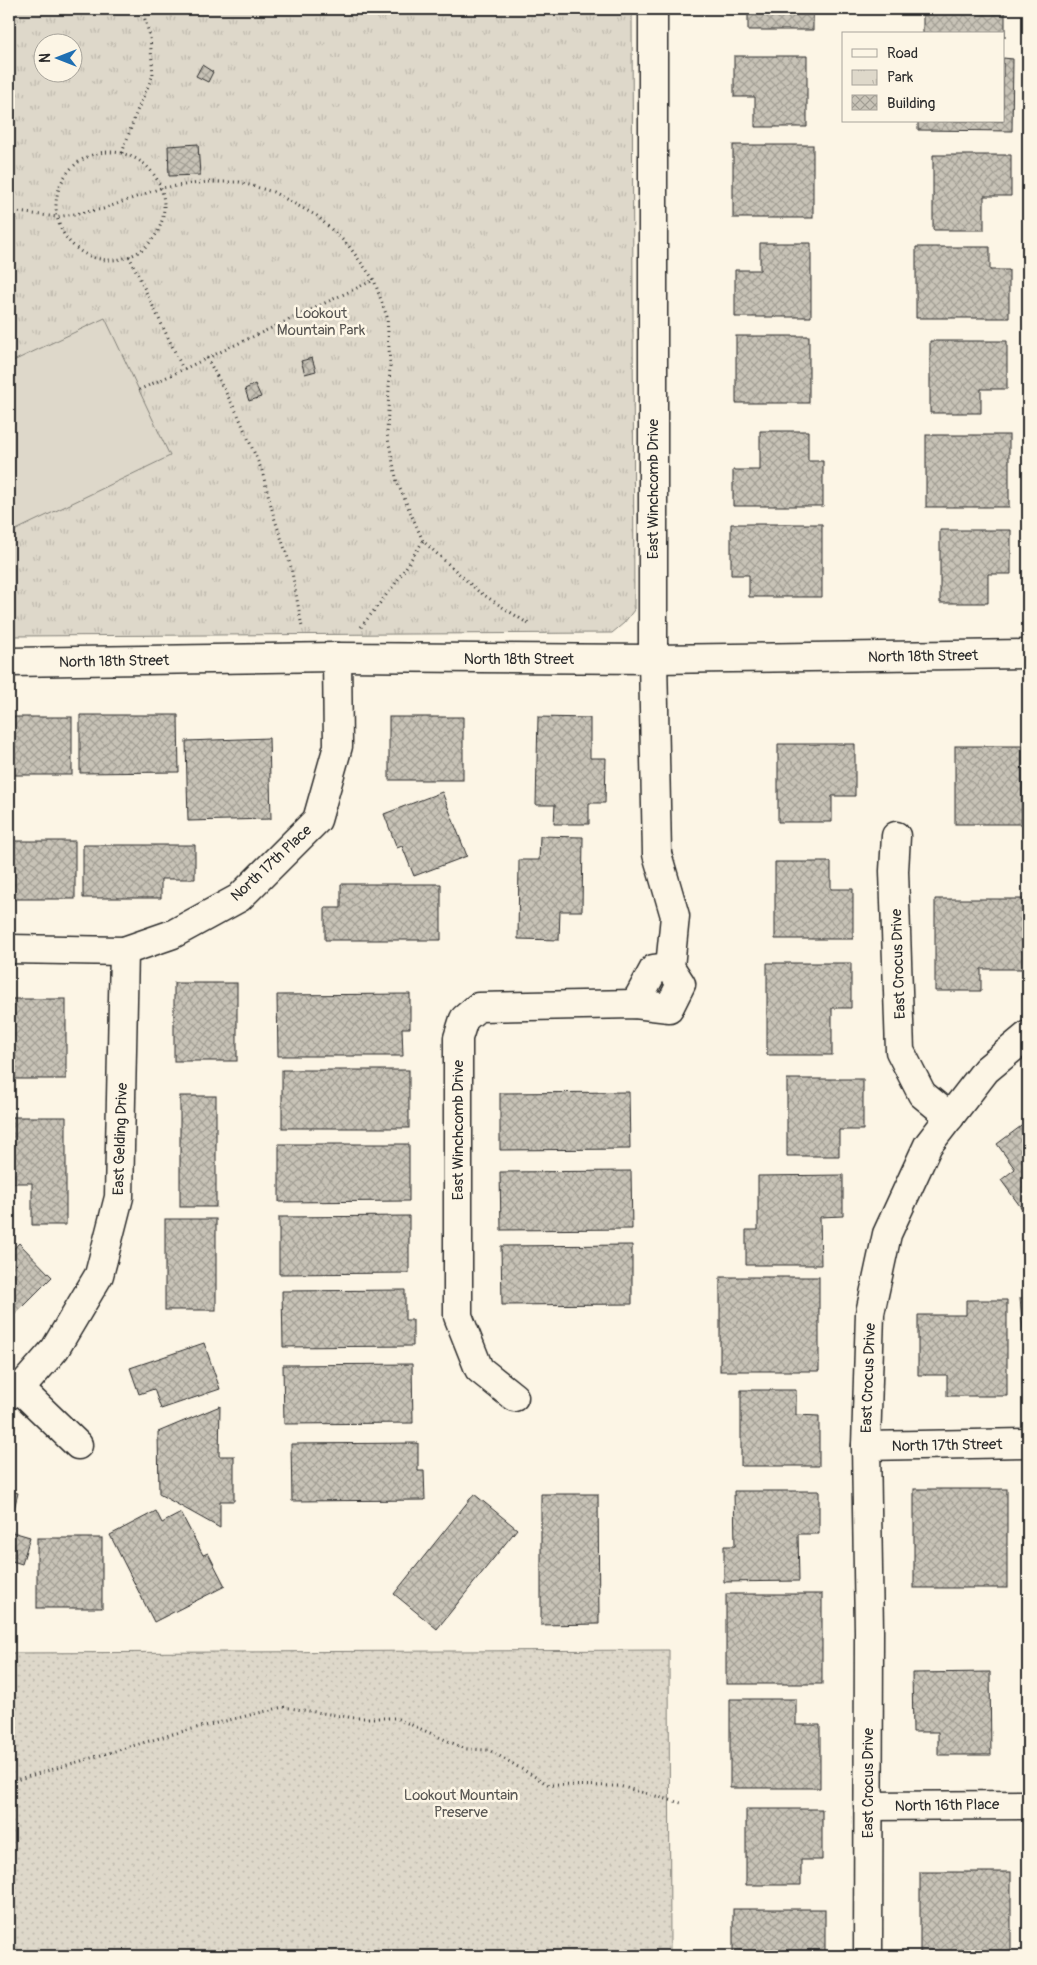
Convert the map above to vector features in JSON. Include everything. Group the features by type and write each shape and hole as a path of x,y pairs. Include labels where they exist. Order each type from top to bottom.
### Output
{"street":[{"name":"East Winchcomb Drive","path":"514,1397 479,1369 458,1316 458,1038 464,1020 478,1007 635,1004 669,1008 680,984 670,967 675,916 657,854 653,659 653,9"},
{"name":"North 18th Street","path":"9,662 337,658 653,659 1028,654"},
{"name":"North 17th Place","path":"9,950 124,951 173,934 239,898 317,820 338,746 337,658"},
{"name":"East Crocus Drive","path":"868,1956 869,1631 866,1446 870,1313 887,1234 928,1145 950,1117 922,1094 900,1051 894,871 896,836"},
{"name":"East Gelding Drive","path":"78,1445 14,1392 55,1349 99,1275 119,1197 124,951"},
{"path":"950,1117 986,1070 1028,1035"},
{"name":"North 17th Street","path":"866,1446 1028,1444"},
{"name":"North 16th Place","path":"868,1806 1027,1804"}],"path":[{"path":"122,152 153,75 150,37 142,9"},
{"path":"122,152 146,165 161,188 164,213 156,237 137,254 112,260 87,256 67,240 56,217 58,190 72,166 95,153 122,152"},
{"path":"9,211 56,217 103,209 161,188 207,182 239,182 273,192 317,216 348,245 374,280 387,317 390,364 387,434 397,482 423,541 478,591 530,625"},
{"path":"129,256 183,369"},
{"path":"139,390 374,280"},
{"path":"206,358 238,415 262,471 274,517 291,567 302,628"},
{"path":"361,627 395,584 423,541"},
{"path":"9,1782 180,1732 283,1707 355,1718 396,1718 466,1749 489,1750 549,1785 619,1786 681,1803"}],"green space":[{"name":"Lookout Mountain Park","path":"9,9 632,9 634,610 624,623 612,633 9,636"},
{"path":"105,318 170,456 14,531 9,520 9,363"},
{"name":"Lookout Mountain Preserve","path":"669,1650 670,1956 9,1956 9,1653"}],"building":[{"path":"748,9 836,9 836,13 813,13 813,30 748,30"},
{"path":"923,9 1005,9 1005,38 1004,32 923,32"},
{"path":"734,56 807,56 807,127 755,127 755,97 734,97"},
{"path":"1004,58 1013,59 1012,131 918,130 918,122 1004,122"},
{"path":"202,65 213,72 208,82 196,76"},
{"path":"198,144 200,175 169,176 168,146"},
{"path":"733,145 813,145 813,218 733,218"},
{"path":"933,155 1011,155 1011,196 984,196 984,230 933,230"},
{"path":"760,243 811,243 811,317 735,317 735,270 760,270"},
{"path":"916,247 990,247 990,270 1009,270 1009,318 916,318"},
{"path":"736,336 809,336 809,403 736,403"},
{"path":"930,341 1007,341 1007,389 981,389 981,413 930,413"},
{"path":"312,358 316,371 305,374 301,361"},
{"path":"255,384 261,397 249,401 245,389"},
{"path":"760,431 808,431 808,461 823,461 823,506 733,506 733,470 760,470"},
{"path":"926,435 1009,435 1009,507 926,507"},
{"path":"731,524 822,524 822,597 749,597 749,575 731,575"},
{"path":"940,530 1011,530 1011,574 988,574 988,603 940,603"},
{"path":"80,715 178,715 179,772 80,773"},
{"path":"9,717 72,717 72,775 9,775"},
{"path":"389,717 463,717 463,780 389,780"},
{"path":"538,717 590,718 590,758 606,758 605,803 589,803 589,824 554,824 555,805 536,805"},
{"path":"269,738 271,819 188,821 186,741"},
{"path":"778,744 855,744 855,796 832,796 832,822 778,822"},
{"path":"955,746 1022,746 1022,824 955,824"},
{"path":"442,792 467,856 414,876 402,846 397,848 384,814"},
{"path":"540,836 583,837 582,911 560,911 559,940 518,939 519,860 539,860"},
{"path":"9,841 75,841 75,899 9,899"},
{"path":"83,845 195,845 195,879 161,879 161,898 83,898"},
{"path":"775,862 831,862 831,889 853,889 853,939 775,939"},
{"path":"341,884 441,884 441,940 325,940 325,908 341,908"},
{"path":"935,899 1028,899 1028,969 981,969 981,991 935,991"},
{"path":"767,963 851,963 851,1008 832,1008 832,1055 767,1055"},
{"path":"174,983 237,983 237,1061 174,1061"},
{"path":"410,994 410,1028 402,1028 403,1056 278,1056 277,995"},
{"path":"9,999 66,999 66,1079 9,1079"},
{"path":"282,1070 409,1070 409,1128 282,1128"},
{"path":"787,1079 863,1079 863,1130 839,1130 839,1156 787,1156"},
{"path":"629,1092 630,1149 500,1150 500,1093"},
{"path":"180,1096 216,1096 216,1207 180,1207"},
{"path":"9,1117 66,1117 66,1225 32,1225 32,1183 9,1183"},
{"path":"1028,1121 1028,1217 1001,1180 1015,1169 997,1144"},
{"path":"279,1144 409,1144 409,1201 279,1202"},
{"path":"631,1171 632,1229 501,1230 500,1172"},
{"path":"843,1175 843,1216 820,1217 821,1265 746,1265 746,1230 758,1230 758,1176"},
{"path":"409,1216 409,1273 279,1274 279,1217"},
{"path":"165,1219 216,1219 216,1310 165,1310"},
{"path":"19,1243 52,1277 9,1320 9,1254"},
{"path":"632,1245 632,1304 502,1305 501,1246"},
{"path":"720,1277 819,1277 819,1371 720,1371"},
{"path":"405,1290 405,1320 413,1320 413,1346 283,1347 282,1291"},
{"path":"1028,1297 1028,1387 1020,1298"},
{"path":"966,1300 1007,1300 1007,1396 947,1396 947,1375 918,1375 918,1315 966,1315"},
{"path":"204,1343 220,1389 161,1409 154,1389 139,1394 130,1368"},
{"path":"412,1364 413,1423 284,1424 283,1365"},
{"path":"741,1390 796,1390 796,1415 819,1416 819,1466 741,1466"},
{"path":"220,1406 219,1456 234,1456 234,1501 220,1501 220,1528 159,1494 158,1432"},
{"path":"418,1443 418,1471 424,1471 425,1500 292,1501 291,1444"},
{"path":"914,1489 1007,1489 1007,1588 914,1588"},
{"path":"9,1490 18,1493 9,1529"},
{"path":"734,1491 819,1491 819,1534 798,1534 799,1581 724,1582 724,1546 735,1546"},
{"path":"474,1494 517,1529 437,1629 394,1594"},
{"path":"541,1494 598,1494 599,1624 541,1625"},
{"path":"156,1511 162,1523 181,1513 203,1555 208,1553 225,1586 154,1622 110,1535"},
{"path":"9,1531 30,1537 22,1564 9,1560"},
{"path":"37,1538 102,1538 102,1608 37,1608"},
{"path":"726,1594 822,1594 822,1684 726,1684"},
{"path":"990,1672 991,1755 938,1755 938,1732 913,1732 912,1673"},
{"path":"730,1699 796,1699 796,1725 820,1725 820,1788 730,1788"},
{"path":"746,1809 822,1809 822,1860 801,1860 801,1885 746,1885"},
{"path":"920,1872 1011,1872 1011,1956 920,1956"},
{"path":"733,1909 825,1909 825,1956 733,1956"}]}
